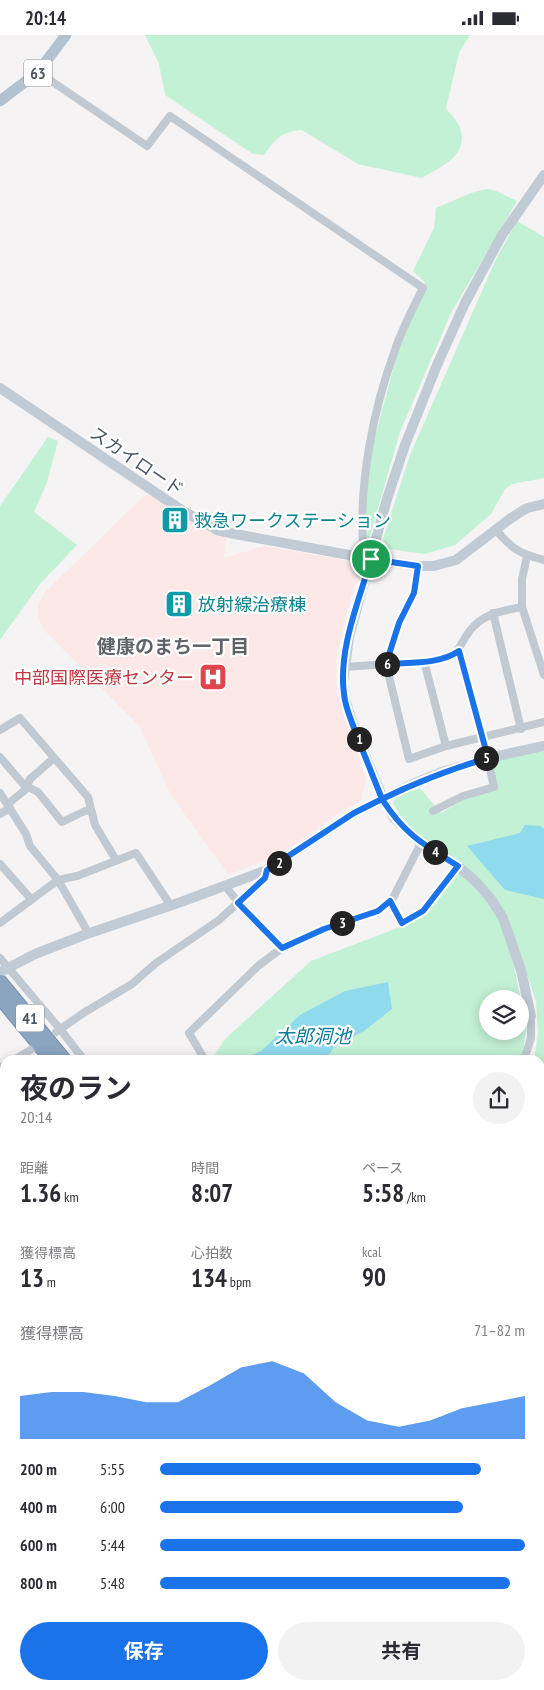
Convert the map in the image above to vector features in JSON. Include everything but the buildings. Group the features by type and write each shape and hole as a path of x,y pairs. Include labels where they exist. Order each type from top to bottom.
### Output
{"highway":[{"name":"41","path":"0,981 60,1055"},
{"name":"41","path":"0,997 48,1055"}],"main road":[{"name":"63","path":"0,101 38,72 66,35"}],"street":[{"path":"38,72 148,146 170,116 423,288 395,350 378,406 365,476 361,520 363,545"},
{"path":"525,1055 530,1038 531,1016 521,970 503,918 486,894 458,866 421,843 394,818 382,799 348,712 344,696 344,667 349,637 395,474 449,338 494,248 544,175"},
{"name":"スカイロード","path":"0,388 183,511 217,530 371,559 418,566 434,566 456,560 511,518 527,509 544,504"},
{"path":"496,530 514,550 544,560"},
{"path":"528,556 522,579 522,607 544,675"},
{"path":"418,566 414,593 399,623 386,664 409,759 446,746 544,722"},
{"path":"344,667 446,659 459,651 469,631 475,624 493,613 522,607"},
{"path":"493,613 521,729"},
{"path":"433,811 463,796 494,787 483,737 459,651"},
{"path":"424,661 446,746"},
{"path":"0,731 20,718 88,797 96,825 116,861"},
{"path":"4,969 35,954 267,870 354,813 424,779 488,758 544,746"},
{"path":"0,757 24,785 38,792 62,821 85,811 92,811"},
{"path":"0,814 28,786 30,779 54,758"},
{"path":"0,793 26,833 30,845 58,880 89,934"},
{"path":"202,1055 189,1033 258,966 282,948 324,929 378,911 390,901 400,888 421,843"},
{"path":"2,918 58,880 76,876 136,853 171,906"},
{"path":"0,864 31,899"},
{"path":"390,901 402,923 423,911 458,866"},
{"path":"58,1031 85,1012 132,984 156,963 219,920 265,878 267,870"},
{"path":"225,886 238,903 282,948"},
{"path":"0,958 4,969 80,1055"},
{"path":"22,1055 32,1049"}],"shaded area":[{"name":"中部国際医療センター","path":"149,495 209,532 226,537 224,558 264,546 354,562 359,570 345,618 336,660 337,694 366,778 361,801 339,813 292,846 231,874 227,873 171,795 140,727 44,630 38,617 38,605 44,593 144,496"}],"green space":[{"path":"145,35 470,35 459,53 446,108 460,128 462,140 460,148 451,160 422,178 358,164 302,130 289,132 279,137 264,155 253,154 165,95 159,64"},
{"path":"487,189 517,201 451,313 400,432 368,543 361,546 372,448 398,351 423,292 425,282 413,271 434,228 436,208 471,193"},
{"path":"517,221 544,237 544,478 512,484 505,489 491,514 455,545 425,554 389,549 383,539 410,455 496,259"},
{"path":"48,437 58,441 47,482 34,512 77,545 40,584 0,640 0,506"},
{"path":"544,750 544,1055 535,1055 538,1032 536,1001 511,928 501,909 401,818 393,803 398,794 419,787 441,813 470,796 497,788 492,764 494,759"},
{"path":"458,871 487,901 505,930 519,990 479,990 479,1040 524,1040 522,1055 214,1055 226,1038 311,961 400,927 425,912"}],"water":[{"path":"525,825 540,826 544,829 544,899 505,890 467,846 520,833"},
{"name":"太郎洞池","path":"388,982 392,1009 364,1031 334,1047 328,1055 252,1055 261,1051 300,1015 345,991"}],"place":[{"name":"救急ワークステーション","path":"175,520"},
{"name":"放射線治療棟","path":"179,604"},
{"name":"中部国際医療センター","path":"213,677"}],"district":[{"name":"健康のまち一丁目","path":"173,646"}],"route":[{"path":"371,559 349,637 343,682 348,712 382,799 354,813 267,870 265,878 238,903 282,948 324,929 378,911 390,901 402,923 423,911 458,866 408,833 394,818 382,799 442,772 488,758 459,651 446,659 386,664 399,623 414,593 418,566 371,559"}]}
